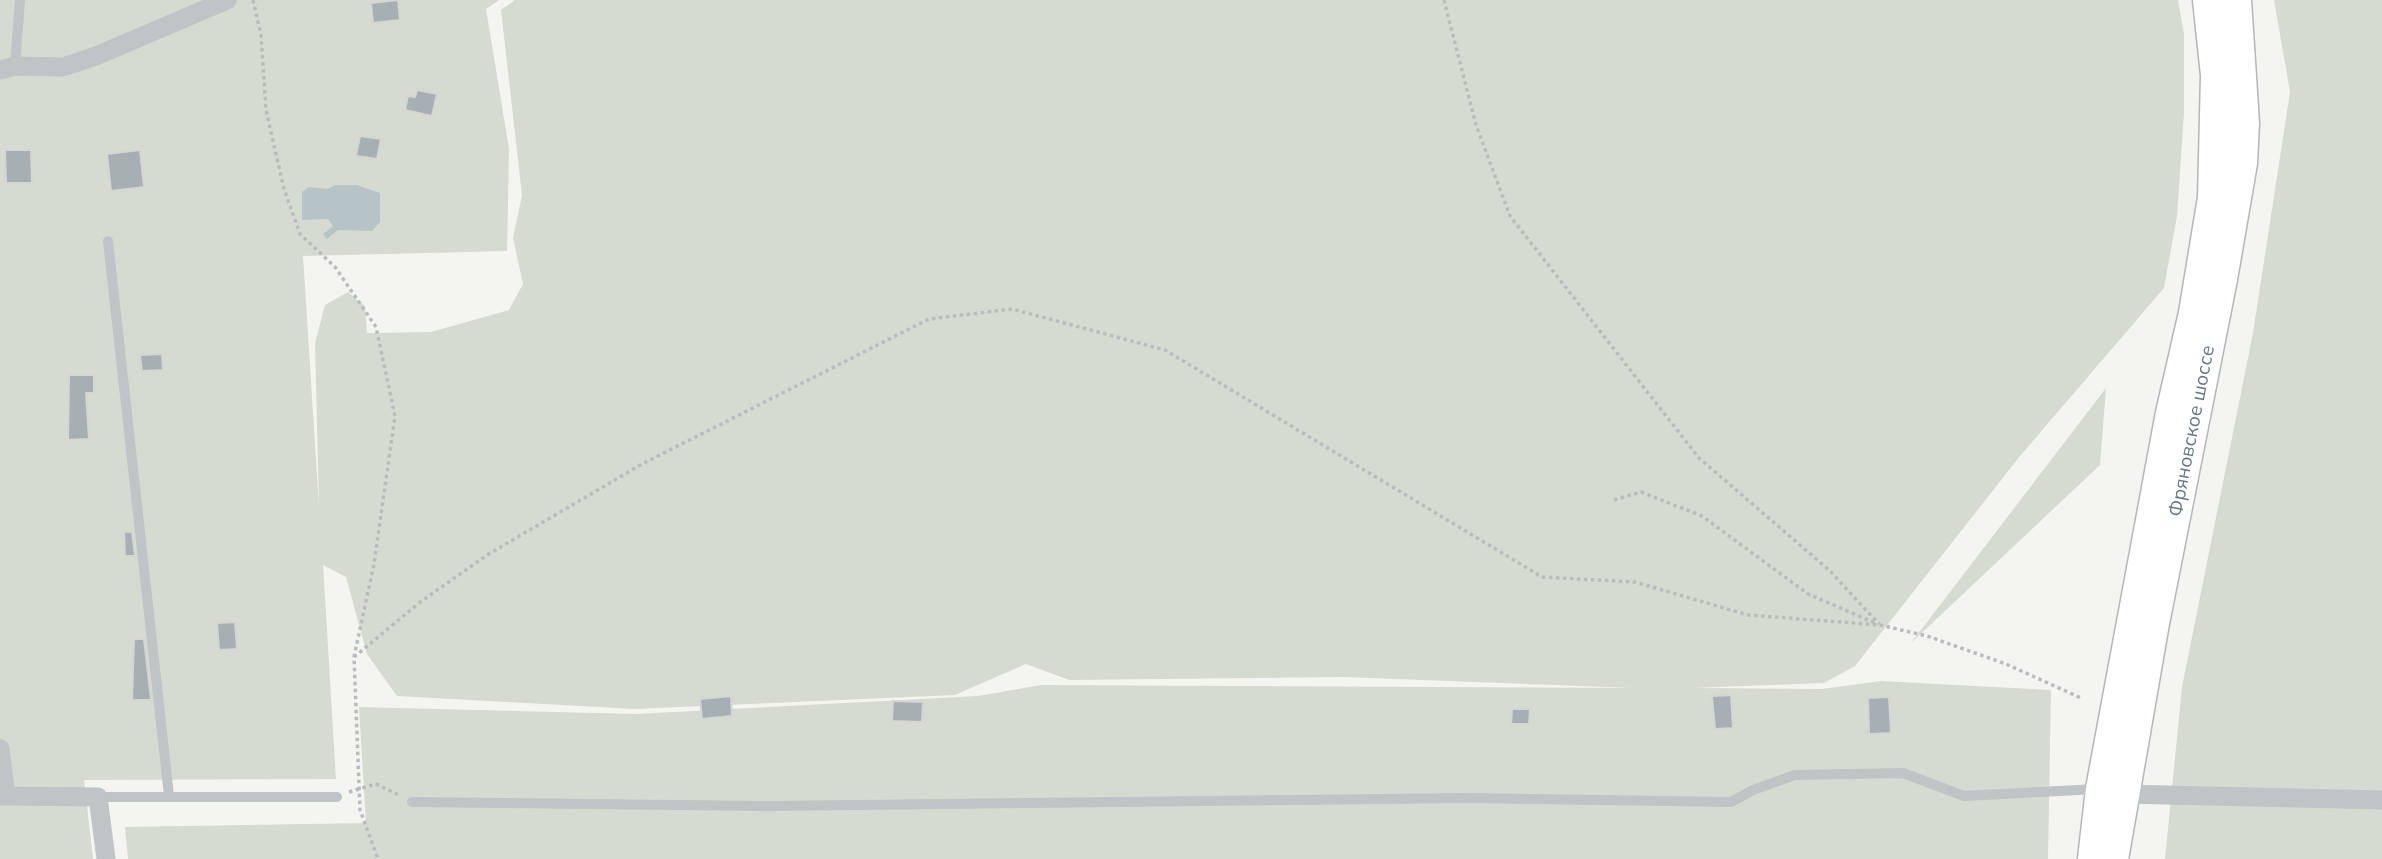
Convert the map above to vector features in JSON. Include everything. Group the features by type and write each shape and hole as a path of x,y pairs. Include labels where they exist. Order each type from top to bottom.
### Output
{"main road":[{"name":"Фряновское шоссе","path":"2113,859 2112,792 2171,413 2194,313 2213,198 2216,75 2208,0"},
{"name":"Фряновское шоссе","path":"2093,859 2112,792 2240,175 2244,124 2236,0"}],"street":[{"path":"8,68 63,67 227,0"},
{"path":"0,749 3,796 98,797 106,859"},
{"path":"2112,792 2382,800"}],"lane":[{"path":"8,68 19,0"},
{"path":"108,241 169,796"},
{"path":"412,802 767,806 1467,798 1731,802 1753,790 1795,775 1903,773 1964,796 2112,792"},
{"path":"98,797 337,797"}],"path":[{"path":"253,0 261,35 266,110 284,189 300,234 335,267 376,327 395,416 374,564 355,657 360,810 378,859"},
{"path":"1444,0 1476,125 1510,216 1699,458 1829,570 1880,625"},
{"path":"355,657 419,603 488,555 642,464 929,320 1012,309 1165,350 1542,577 1635,582 1748,615 1880,625 1927,636 2006,664 2081,698"},
{"path":"1614,500 1641,492 1702,516 1808,594 1880,625"},
{"path":"337,797 376,784 412,802"}],"shaded area":[{"path":"0,0 499,0 486,9 509,149 507,251 303,256 319,507 315,343 325,305 348,292 365,306 367,333 431,332 509,310 523,284 513,238 522,195 501,10 515,0 2178,0 2184,34 2184,113 2177,216 2164,288 2020,456 1855,666 1824,683 1692,688 1822,689 1881,681 2051,690 2048,859 128,859 125,827 366,823 359,707 636,714 978,696 1041,685 1632,688 1343,677 1069,680 1026,664 955,695 634,709 397,696 367,654 346,577 323,565 336,779 84,780 93,859 0,859"},
{"path":"2274,0 2382,0 2382,859 2165,859 2182,687 2253,333 2290,92"},
{"path":"335,185 357,185 380,193 380,222 372,231 338,230 327,239 323,234 333,226 328,219 302,220 302,192 309,187 328,189"},
{"path":"2106,388 2100,465 1911,643"}],"building":[{"path":"398,0 400,20 373,23 371,3"},
{"path":"417,90 437,94 432,116 405,110 408,96 415,97"},
{"path":"360,136 381,139 377,159 356,156"},
{"path":"5,150 31,150 32,183 6,183"},
{"path":"140,150 144,187 111,191 107,154"},
{"path":"162,354 163,370 142,371 140,355"},
{"path":"69,375 94,375 94,393 86,393 89,439 68,440"},
{"path":"124,532 132,532 135,556 125,556"},
{"path":"235,622 237,649 219,650 217,623"},
{"path":"134,639 144,639 151,700 132,700"},
{"path":"1731,695 1733,728 1715,729 1712,696"},
{"path":"731,696 732,716 702,719 700,699"},
{"path":"1889,697 1891,733 1869,734 1868,698"},
{"path":"893,701 923,702 922,722 892,721"},
{"path":"1512,709 1530,709 1529,724 1511,724"}]}
